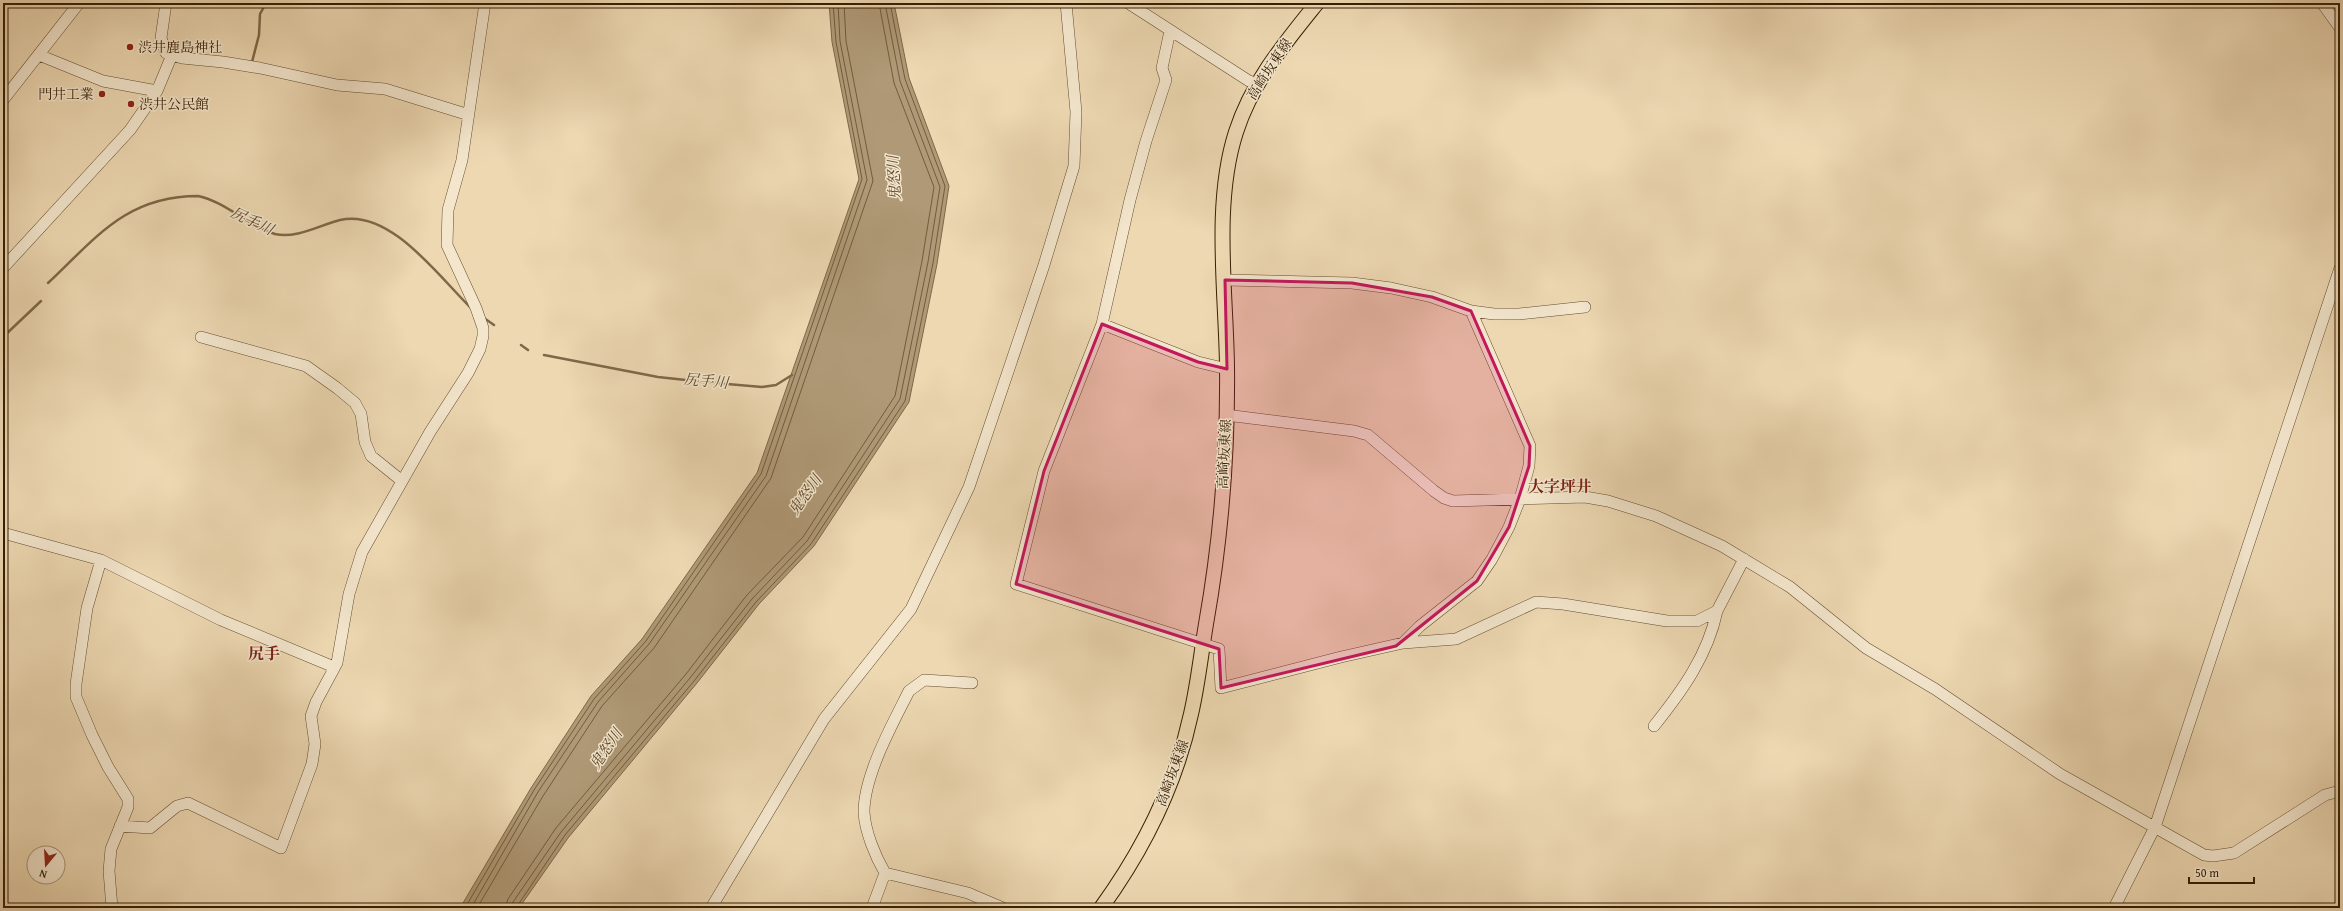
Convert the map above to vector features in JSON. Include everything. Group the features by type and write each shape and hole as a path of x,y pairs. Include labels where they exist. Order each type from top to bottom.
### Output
{"main road":[{"name":"高崎坂東線","path":"1101,908 1145,839 1170,784 1191,714 1203,644 1219,534 1226,414 1227,368 1224,199 1226,171 1236,133 1256,83 1317,3"}],"street":[{"path":"3,100 79,3"},
{"path":"166,3 161,38 166,53 182,58 223,62 260,68 337,85 385,89 470,115"},
{"path":"120,826 150,828 177,806 188,803 281,848 312,764 315,744 311,725 313,710 340,653 349,594 355,569 362,552 402,481 474,361 483,336 481,322 476,308 447,245 448,210 462,160 470,115 485,3"},
{"path":"711,908 824,719 911,608 968,487 1044,265 1074,166 1076,112 1066,3"},
{"path":"1128,3 1170,31 1256,83"},
{"path":"2322,3 2340,28"},
{"path":"1170,31 1162,68 1166,80 1146,141 1130,200 1102,324 1044,471 1016,584 1219,649 1221,688 1341,657 1403,643 1456,639 1536,602 1563,604 1667,621 1697,621 1717,612"},
{"path":"39,55 103,81 157,91"},
{"path":"3,268 95,167 117,146 157,91 172,55"},
{"path":"2114,908 2155,827 2340,268"},
{"path":"1225,280 1352,283 1376,286 1432,297 1471,311 1519,314 1586,307"},
{"path":"1403,643 1420,626 1477,581 1509,527 1520,499 1529,466 1530,446 1471,311"},
{"path":"1102,324 1191,360 1227,368"},
{"path":"201,337 306,366 355,403 361,414 365,442 371,456 402,481"},
{"path":"1226,414 1354,431 1368,435 1434,491 1444,498 1453,501 1563,496 1608,501 1656,516 1722,546 1790,587 1866,648 1935,689 2060,774 2204,855 2223,855 2246,846 2325,795 2340,791"},
{"path":"3,533 101,560 222,620 334,667"},
{"path":"1654,726 1673,702 1701,658 1713,630 1717,612 1744,559"},
{"path":"101,560 87,608 80,651 76,697 108,767 128,799 128,807 111,849 109,871 112,908"},
{"path":"872,908 885,873 865,821 865,799 878,755 909,691 920,681 972,682"},
{"path":"885,873 968,893 1003,908"}],"highlighted area":[{"path":"1225,280 1352,283 1432,297 1471,311 1530,446 1529,466 1509,527 1477,581 1396,646 1221,688 1219,649 1016,584 1044,471 1102,324 1198,362 1227,369"}],"water":[{"name":"鬼怒川","path":"829,3 894,3 909,78 949,186 937,264 909,402 814,546 759,604 697,683 568,838 519,908 460,908 531,788 591,696 642,639 757,473 859,179 832,42"}],"waterway":[{"path":"250,62 252,62 259,35 260,14 266,3"},
{"name":"尻手川","path":"48,283 98,236 114,223 132,212 151,203 173,198 198,196 218,203 256,226 275,234 291,235 340,220 359,219 377,224 395,234 429,263 471,308"},
{"name":"尻手川","path":"3,337 41,301"},
{"name":"尻手川","path":"484,318 494,325"},
{"name":"尻手川","path":"521,345 528,350"},
{"name":"尻手川","path":"544,355 658,377 762,387 776,385 792,375"}],"place":[{"name":"渋井鹿島神社","path":"130,47"},
{"name":"門井工業","path":"102,94"},
{"name":"渋井公民館","path":"131,104"}],"district":[{"name":"大字坪井","path":"1560,486"},
{"name":"尻手","path":"264,653"}]}
